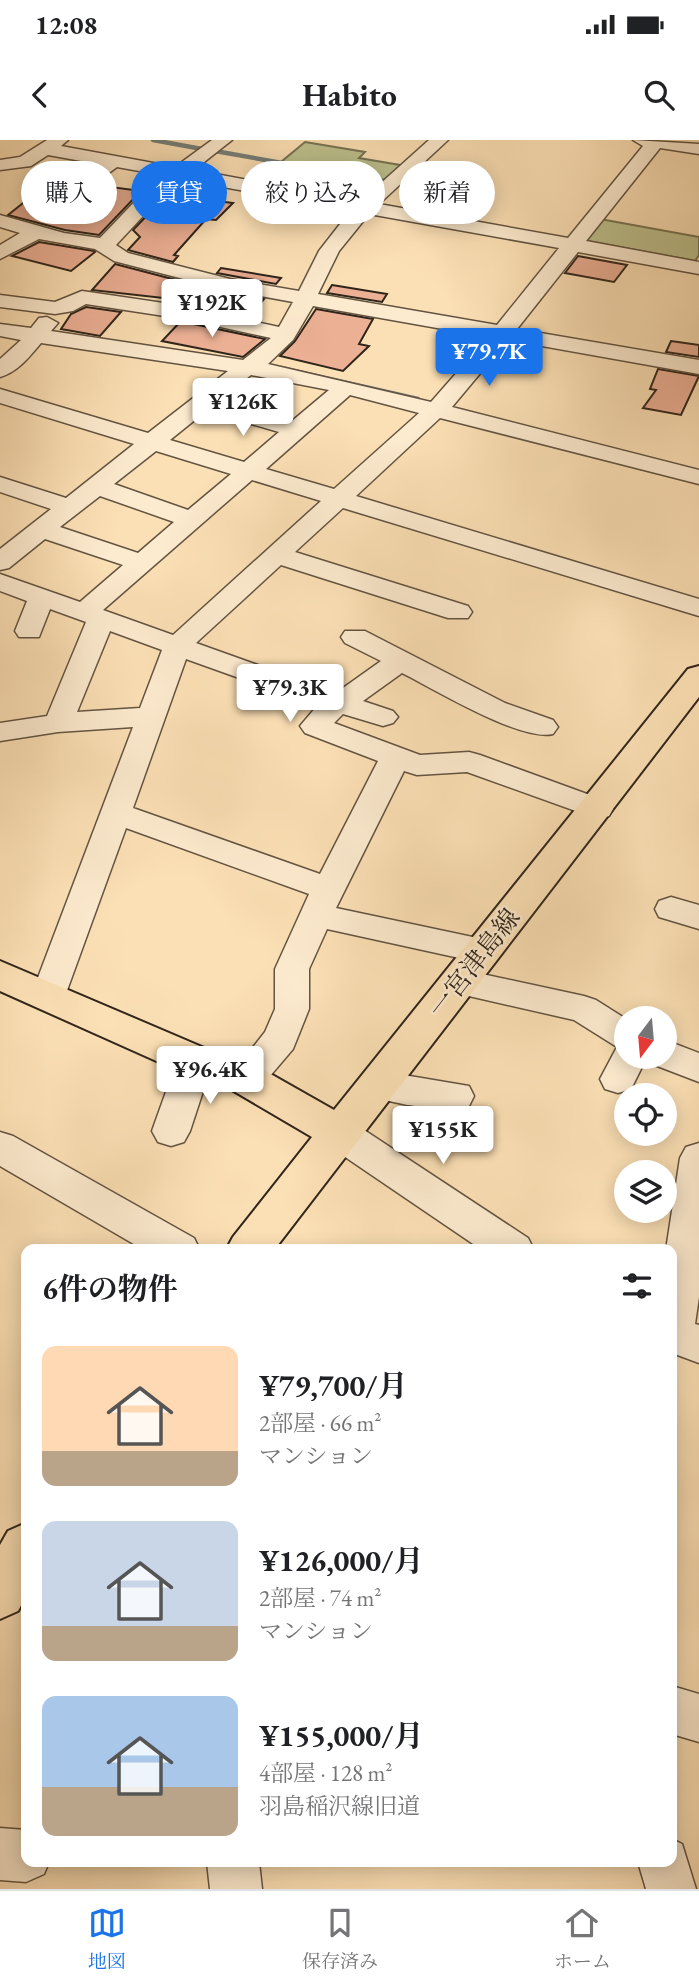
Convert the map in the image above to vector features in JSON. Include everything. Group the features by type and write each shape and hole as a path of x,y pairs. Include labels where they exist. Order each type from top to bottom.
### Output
{"main road":[{"name":"一宮津島線","path":"253,1244 380,1085 482,951 598,808 699,676"},
{"path":"0,975 195,1061 247,1079 339,1133"},
{"path":"0,1593 21,1557"}],"street":[{"path":"191,161 223,140"},
{"path":"385,191 439,140"},
{"path":"48,996 177,646 441,404 573,245 651,141 699,149"},
{"path":"0,165 25,162 53,144 114,161"},
{"path":"385,210 699,268"},
{"path":"0,222 38,232 110,262 145,263 229,285 699,367"},
{"path":"0,301 60,309 74,307 110,262 134,224"},
{"path":"0,562 246,368 268,357 285,335 341,234 351,224"},
{"path":"0,253 38,232"},
{"path":"136,285 141,279 140,269 145,263"},
{"path":"82,297 174,309 285,335"},
{"path":"0,370 60,309"},
{"path":"0,330 246,368 441,404"},
{"path":"268,357 441,404 698,465"},
{"path":"58,723 93,615 142,563 346,387"},
{"path":"0,396 699,608"},
{"path":"203,403 296,430"},
{"path":"0,484 68,507"},
{"path":"96,486 193,520"},
{"path":"41,529 142,563"},
{"path":"277,555 458,612"},
{"path":"0,582 320,698 383,717"},
{"path":"29,631 41,598"},
{"path":"355,636 495,709 543,727"},
{"path":"403,659 348,698 338,702 315,726 417,765 469,762 598,808"},
{"path":"0,732 58,723 153,716"},
{"path":"247,1079 280,1039 292,1009 292,969 321,902 396,756"},
{"path":"116,813 321,902 482,951"},
{"path":"459,982 584,1009 614,1028"},
{"path":"677,1059 699,1068"},
{"path":"170,1131 195,1061"},
{"path":"380,1085 456,1096"},
{"path":"339,1133 504,1244"},
{"path":"0,1147 170,1244"},
{"path":"677,1311 683,1283 686,1232 699,1158"},
{"path":"677,1336 699,1344"},
{"path":"677,1711 699,1718"},
{"path":"0,1854 21,1856"},
{"path":"234,1867 236,1889"}],"green space":[{"path":"305,142 365,152 359,158 377,161 282,161"},
{"path":"385,162 399,165 399,173 390,181 385,180"},
{"path":"600,219 699,237 699,255 695,261 582,240"}],"building":[{"path":"117,188 131,190 131,201 117,216"},
{"path":"21,205 21,218 8,215"},
{"path":"42,224 110,224 99,235"},
{"path":"139,224 202,224 174,255 178,256 173,262 128,250 140,237 133,230"},
{"path":"39,242 95,252 71,271 12,256"},
{"path":"578,256 627,265 614,282 565,273"},
{"path":"115,264 222,292 264,299 249,318 195,306 199,302 92,290"},
{"path":"221,268 281,278 276,284 217,273"},
{"path":"332,285 387,294 382,302 327,293"},
{"path":"86,307 121,312 100,336 61,329 71,314"},
{"path":"316,309 373,319 359,344 369,346 343,371 280,356 295,341"},
{"path":"181,321 265,339 243,357 162,341"},
{"path":"671,341 699,345 699,357 666,352"},
{"path":"658,369 699,376 681,415 643,408 656,390 650,389"}],"waterway":[{"path":"153,140 202,149"},
{"path":"215,151 389,182"},
{"path":"281,368 418,399"}]}
